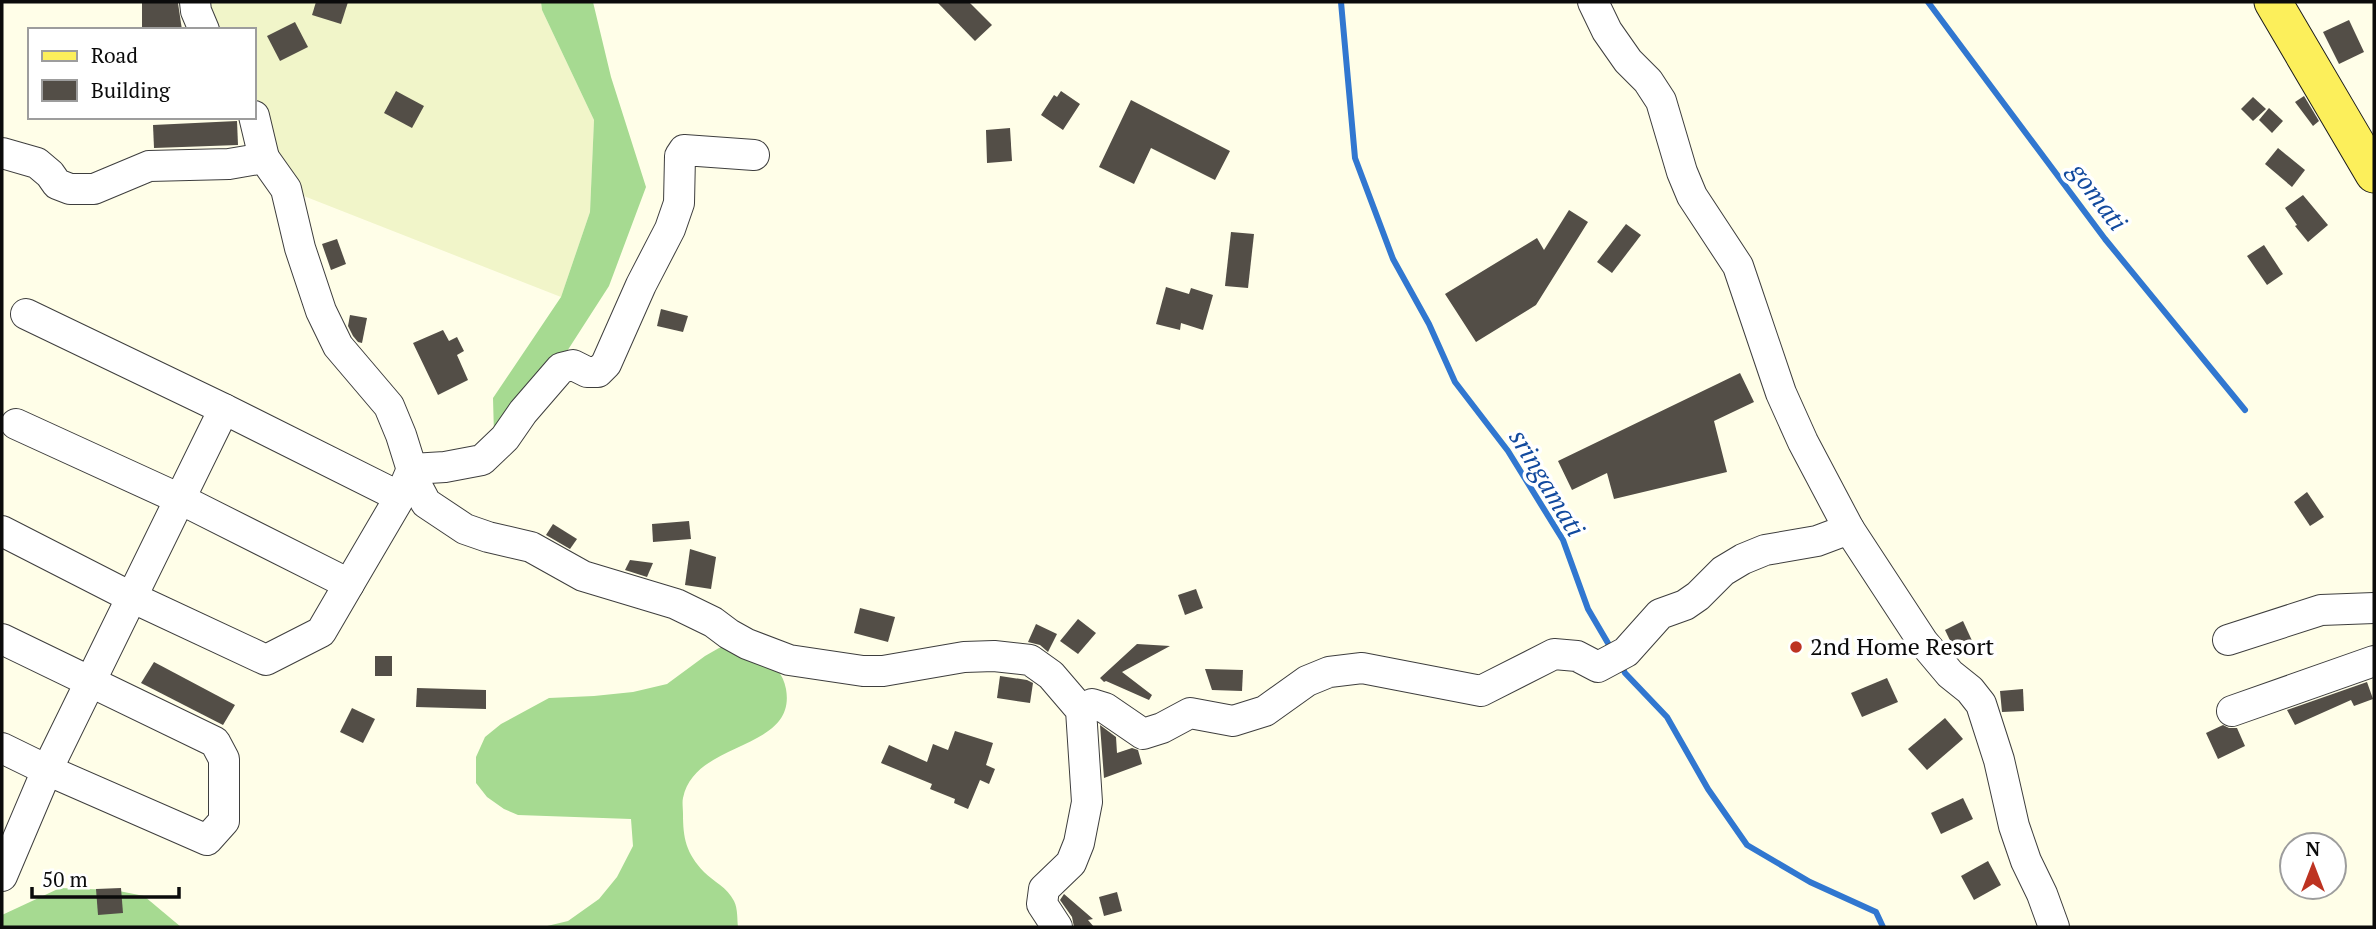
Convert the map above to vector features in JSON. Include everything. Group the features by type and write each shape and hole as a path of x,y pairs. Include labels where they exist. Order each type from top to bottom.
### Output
{"main road":[{"path":"2273,2 2374,174"}],"street":[{"path":"195,2 203,28"},
{"path":"1593,2 1607,30 1628,61 1648,81 1661,101 1692,196 1738,265 1781,393 1849,529 1923,642 1950,674 1970,690 1981,704 2022,849 2054,927"},
{"path":"255,119 264,158 286,189 300,248 326,323 338,346 389,406 416,486 426,503 465,529 531,547 583,576 676,604 713,622 747,644 789,660 863,671 904,668 964,657 994,656 1030,660 1067,691 1081,709 1087,802 1079,843 1071,863 1044,890 1042,904 1057,927"},
{"path":"412,469 445,467 482,460 505,438 561,368 573,365 587,372 598,372 606,364 641,285 670,229 679,203 680,156 684,150 754,155"},
{"path":"2,153 37,163 57,184 70,189 94,189 149,166 229,164 264,158"},
{"path":"26,314 400,497"},
{"path":"2,876 47,770 224,409"},
{"path":"16,424 180,499 349,584"},
{"path":"2,531 131,597 266,660 321,632 400,497 412,469"},
{"path":"1081,709 1092,704 1105,708 1143,734 1162,728 1190,713 1233,721 1265,712 1307,681 1329,672 1362,668 1482,691 1554,654 1577,656 1598,667 1626,652 1660,614 1685,605 1723,571 1743,559 1765,550 1817,541 1849,529"},
{"path":"2228,640 2321,610 2374,608"},
{"path":"2,639 215,742 224,759 224,821 207,840 2,748"},
{"path":"2232,711 2374,661"}],"green space":[{"path":"197,2 541,2 542,10 594,120 590,212 561,297 286,189 255,119 256,28 204,28"},
{"path":"541,2 593,2 611,77 646,187 609,286 544,387 494,435 493,398 561,297 590,212 594,120 542,10"},
{"path":"731,645 758,655 773,665 783,679 786,689 785,709 776,724 761,736 706,765 691,779 683,798 684,831 689,852 704,872 731,896 736,907 738,927 543,927 568,921 599,899 617,877 633,846 631,819 518,815 504,809 487,797 476,783 476,757 485,737 501,724 549,698 633,692 667,684 705,656"},
{"path":"60,888 114,890 144,896 181,927 2,927 2,915"}],"building":[{"path":"142,2 178,3 182,28 142,28"},
{"path":"316,2 348,2 341,24 312,15"},
{"path":"937,2 969,2 992,25 975,41"},
{"path":"2349,20 2364,52 2339,64 2323,32"},
{"path":"295,22 308,47 280,61 267,36"},
{"path":"396,91 424,106 412,128 384,113"},
{"path":"1061,91 1080,104 1063,130 1041,115 1054,95 1057,97"},
{"path":"2304,96 2319,121 2313,126 2295,102"},
{"path":"2253,97 2266,109 2253,121 2241,109"},
{"path":"1131,100 1230,151 1215,180 1151,148 1134,184 1099,167"},
{"path":"2269,108 2283,121 2272,133 2259,120"},
{"path":"237,121 238,145 154,148 153,125"},
{"path":"1010,128 1012,161 987,163 986,130"},
{"path":"2278,148 2305,170 2292,187 2265,164"},
{"path":"2303,195 2328,225 2308,242 2285,208"},
{"path":"1569,210 1588,222 1536,305 1476,342 1445,294 1537,238 1544,250"},
{"path":"1626,224 1641,235 1612,273 1597,262"},
{"path":"1231,232 1254,234 1248,288 1225,286"},
{"path":"337,239 346,264 331,270 322,244"},
{"path":"2264,245 2283,274 2267,285 2247,256"},
{"path":"1166,287 1189,294 1191,288 1213,295 1203,330 1181,323 1180,330 1156,324"},
{"path":"661,309 688,316 683,332 657,326"},
{"path":"350,315 367,318 362,343 353,336 348,326"},
{"path":"443,330 449,341 457,337 464,351 457,355 468,380 438,395 413,343"},
{"path":"1740,373 1754,402 1714,421 1727,472 1614,499 1607,473 1572,490 1558,461"},
{"path":"2307,492 2324,517 2310,526 2294,502"},
{"path":"689,521 691,539 653,542 652,524"},
{"path":"553,524 577,539 570,549 546,535"},
{"path":"690,549 716,557 711,589 685,585"},
{"path":"630,560 653,563 647,577 625,570"},
{"path":"1196,589 1203,608 1185,615 1178,595"},
{"path":"860,608 895,617 888,642 854,633"},
{"path":"1078,619 1096,633 1078,654 1060,641"},
{"path":"1963,621 1974,645 1956,653 1945,630"},
{"path":"1036,624 1057,634 1048,652 1040,645 1028,642"},
{"path":"1137,644 1170,646 1122,672 1152,695 1149,700 1100,678"},
{"path":"375,656 392,656 392,676 375,676"},
{"path":"154,662 235,705 223,725 141,683"},
{"path":"1205,669 1243,670 1242,691 1212,690"},
{"path":"1000,676 1033,683 1030,703 997,698"},
{"path":"1887,678 1898,702 1862,717 1851,693"},
{"path":"2367,682 2373,699 2354,706 2351,700 2295,725 2287,710"},
{"path":"417,688 486,690 486,709 416,707"},
{"path":"2023,689 2024,711 2002,712 2000,691"},
{"path":"352,708 375,719 363,743 340,732"},
{"path":"1945,718 1963,739 1927,770 1908,749"},
{"path":"1100,725 1116,737 1117,753 1132,748 1138,750 1142,764 1104,778"},
{"path":"2223,725 2237,728 2245,746 2218,759 2206,733"},
{"path":"955,731 993,743 986,765 995,769 989,784 980,780 968,809 954,803 955,799 930,789 932,784 881,763 889,745 927,762 933,744 948,750"},
{"path":"1963,798 1973,819 1941,834 1931,813"},
{"path":"1988,861 2001,885 1974,900 1961,876"},
{"path":"121,888 123,913 98,915 96,889"},
{"path":"1117,892 1122,911 1104,916 1099,897"},
{"path":"1064,894 1093,919 1088,920 1094,927 1074,927 1072,917 1060,900"}],"waterway":[{"name":"sringamati","path":"1341,2 1355,158 1393,259 1429,324 1455,382 1508,451 1563,540 1588,609 1612,650"},
{"name":"gomati","path":"1928,2 2105,239 2245,410"},
{"name":"sringamati","path":"1621,665 1625,673 1667,717 1708,789 1747,845 1810,882 1876,912 1883,927"}],"place":[{"name":"2nd Home Resort","path":"1796,647"}]}
